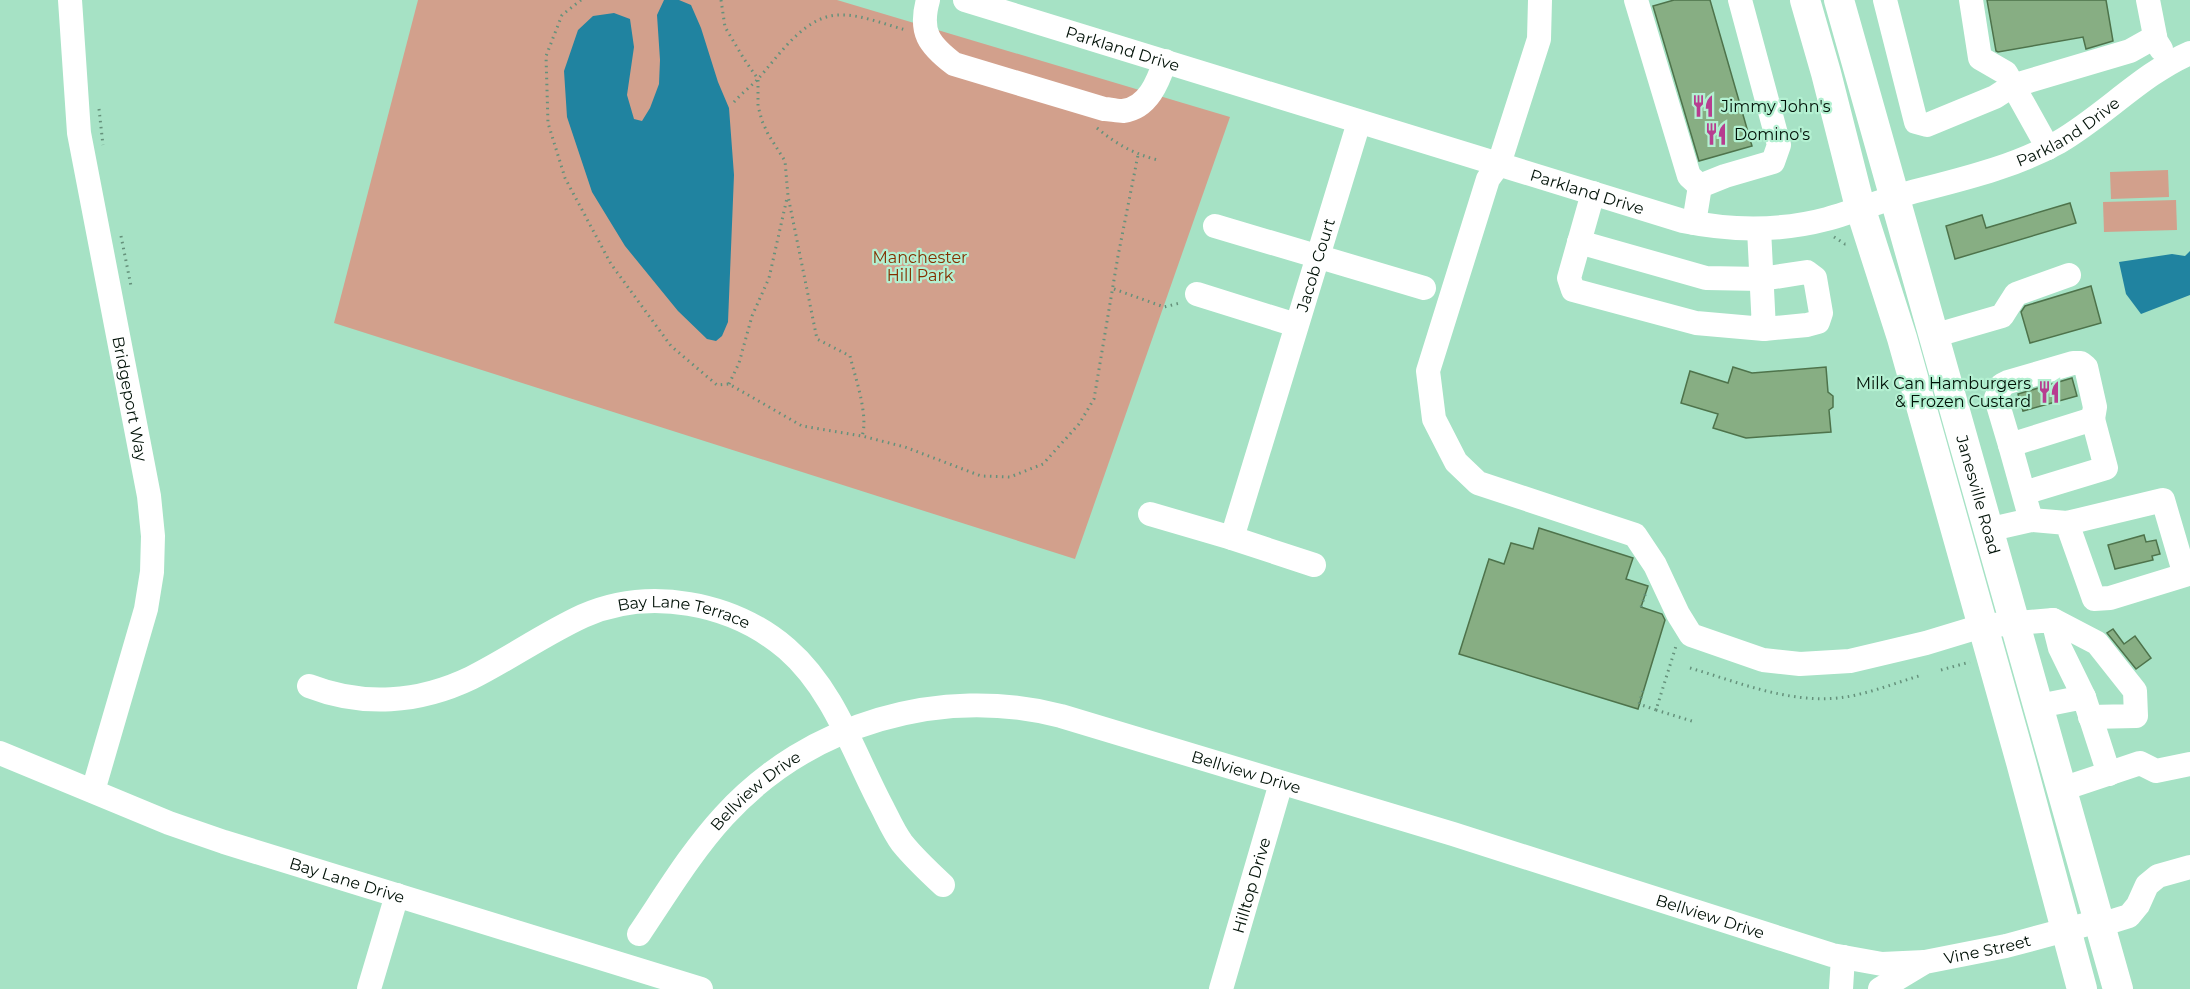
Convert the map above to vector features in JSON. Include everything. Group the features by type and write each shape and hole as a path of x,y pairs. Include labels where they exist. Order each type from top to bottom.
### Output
{"main road":[{"name":"Janesville Road","path":"1805,0 1860,207 1902,338 2082,989"},
{"name":"Janesville Road","path":"1839,0 2118,989"}],"street":[{"name":"Bridgeport Way","path":"70,0 79,133 149,496 153,536 152,572 146,609 93,791"},
{"path":"928,0 924,16 927,35 937,51 954,64 1098,107 1124,111 1140,105 1151,93 1165,61"},
{"name":"Parkland Drive","path":"965,0 1017,8 1165,61 1593,193 1713,227 1780,228 1827,219 1860,207 1997,170 2048,148 2096,118 2180,58"},
{"path":"1540,0 1539,39 1499,164 1488,179 1428,371 1434,419 1456,462 1478,483 1635,535 1655,566 1678,614 1691,635 1763,660 1800,664 1850,661 1926,644 1982,626 2052,620 2097,643 2134,691 2136,716 2087,707 2039,706"},
{"path":"1636,0 1689,176 1700,186"},
{"path":"1700,186 1773,162 1779,145 1740,0"},
{"path":"1884,0 1916,122 1927,125 1995,97 2012,86 2130,51 2155,37"},
{"path":"1971,0 1980,58 2006,73 2048,148"},
{"path":"2148,0 2155,37 2180,58"},
{"name":"Jacob Court","path":"1232,538 1359,122"},
{"path":"1694,223 1700,186"},
{"path":"1579,242 1706,278 1762,279 1807,272 1815,278 1821,313 1818,322 1764,329 1696,323 1573,290 1569,278 1579,242 1593,193"},
{"path":"1215,226 1424,288"},
{"path":"1759,229 1764,329"},
{"path":"1933,336 2002,316 2016,294 2069,275"},
{"path":"1197,294 1296,325"},
{"path":"2024,493 2106,468 2093,419 2095,407 2086,368 2081,363 2073,363 2008,382 2002,385 1996,398 2031,520"},
{"path":"2010,445 2093,419"},
{"path":"1987,530 2031,520 2067,523 2163,500 2185,575 2110,598 2094,600 2067,523"},
{"path":"1150,514 1314,565"},
{"name":"Bay Lane Terrace","path":"309,686 351,699 382,700 418,695 471,677 584,616 620,605 673,602 709,608 728,614 763,631 785,647 808,670 829,700 901,843 943,885"},
{"path":"2052,620 2060,648 2087,707 2109,774"},
{"name":"Bellview Drive","path":"639,934 695,852 725,815 750,790 778,768 808,749 845,731 900,713 967,705 1006,706 1061,716 1464,837 1843,957 1882,964 1925,962"},
{"name":"Bay Lane Drive","path":"0,753 169,823 224,842 701,989"},
{"path":"2062,789 2140,764 2156,771 2190,765"},
{"name":"Hilltop Drive","path":"1221,989 1281,783"},
{"name":"Vine Street","path":"1880,989 1925,962 2006,946 2129,916 2138,905 2147,885 2158,876 2190,867"},
{"path":"369,989 397,895"},
{"path":"1841,989 1843,957"}],"path":[{"path":"581,0 562,15 546,56 548,123 565,178 611,264 671,346 717,385 729,384 802,426 862,436 905,447 981,476 1010,477 1043,464 1079,424 1094,399 1138,155"},
{"path":"721,0 725,27 758,79 758,106 768,134 785,161 788,196 817,339 850,356 860,396 864,429 862,436"},
{"path":"734,102 795,38 813,24 829,16 844,14 927,35"},
{"path":"1098,107 1094,125 1116,144 1138,155 1158,160"},
{"path":"729,384 739,363 752,316 769,278 788,196"},
{"path":"1114,289 1164,307 1191,301 1197,294"},
{"path":"1656,710 1676,644"},
{"path":"1941,670 1968,662"},
{"path":"1690,668 1779,694 1821,699 1860,693 1922,675"},
{"path":"1643,691 1639,704 1695,722"}],"green space":[{"name":"Manchester Hill Park","path":"418,0 837,0 1230,117 1075,559 334,323"},
{"path":"2168,170 2169,197 2111,199 2110,172"},
{"path":"2176,200 2177,230 2104,232 2103,202"}],"water":[{"path":"664,0 679,0 691,5 729,108 734,175 728,322 722,336 716,341 707,339 678,311 625,246 592,192 567,117 564,71 578,30 593,16 614,13 630,19 634,47 627,95 634,119 642,121 650,108 659,84 657,15"},
{"path":"2190,251 2190,295 2141,314 2126,294 2119,262 2172,254 2185,256"}],"building":[{"path":"1674,0 1710,0 1752,146 1699,161 1653,6"},
{"path":"1987,0 2106,0 2113,41 2086,49 2083,37 1998,52"},
{"path":"2070,203 2076,223 1955,259 1946,226 1982,215 1986,228"},
{"path":"2091,286 2101,323 2030,343 2021,312 2025,306"},
{"path":"1733,367 1752,373 1826,367 1828,392 1833,396 1833,407 1829,410 1831,432 1746,438 1713,428 1718,414 1681,403 1690,371 1728,383"},
{"path":"2072,378 2077,396 2023,411 2018,394"},
{"path":"1539,528 1633,558 1626,579 1648,586 1641,607 1662,614 1665,620 1638,709 1459,654 1489,559 1504,564 1511,543 1533,549"},
{"path":"2144,535 2146,542 2156,540 2160,554 2152,556 2153,560 2115,569 2108,545"},
{"path":"2113,629 2124,644 2135,636 2151,658 2136,669 2107,633"}],"place":[{"name":"Jimmy John's","path":"1703,106"},
{"name":"Domino's","path":"1716,134"},
{"name":"Milk Can Hamburgers & Frozen Custard","path":"2049,392"}]}
